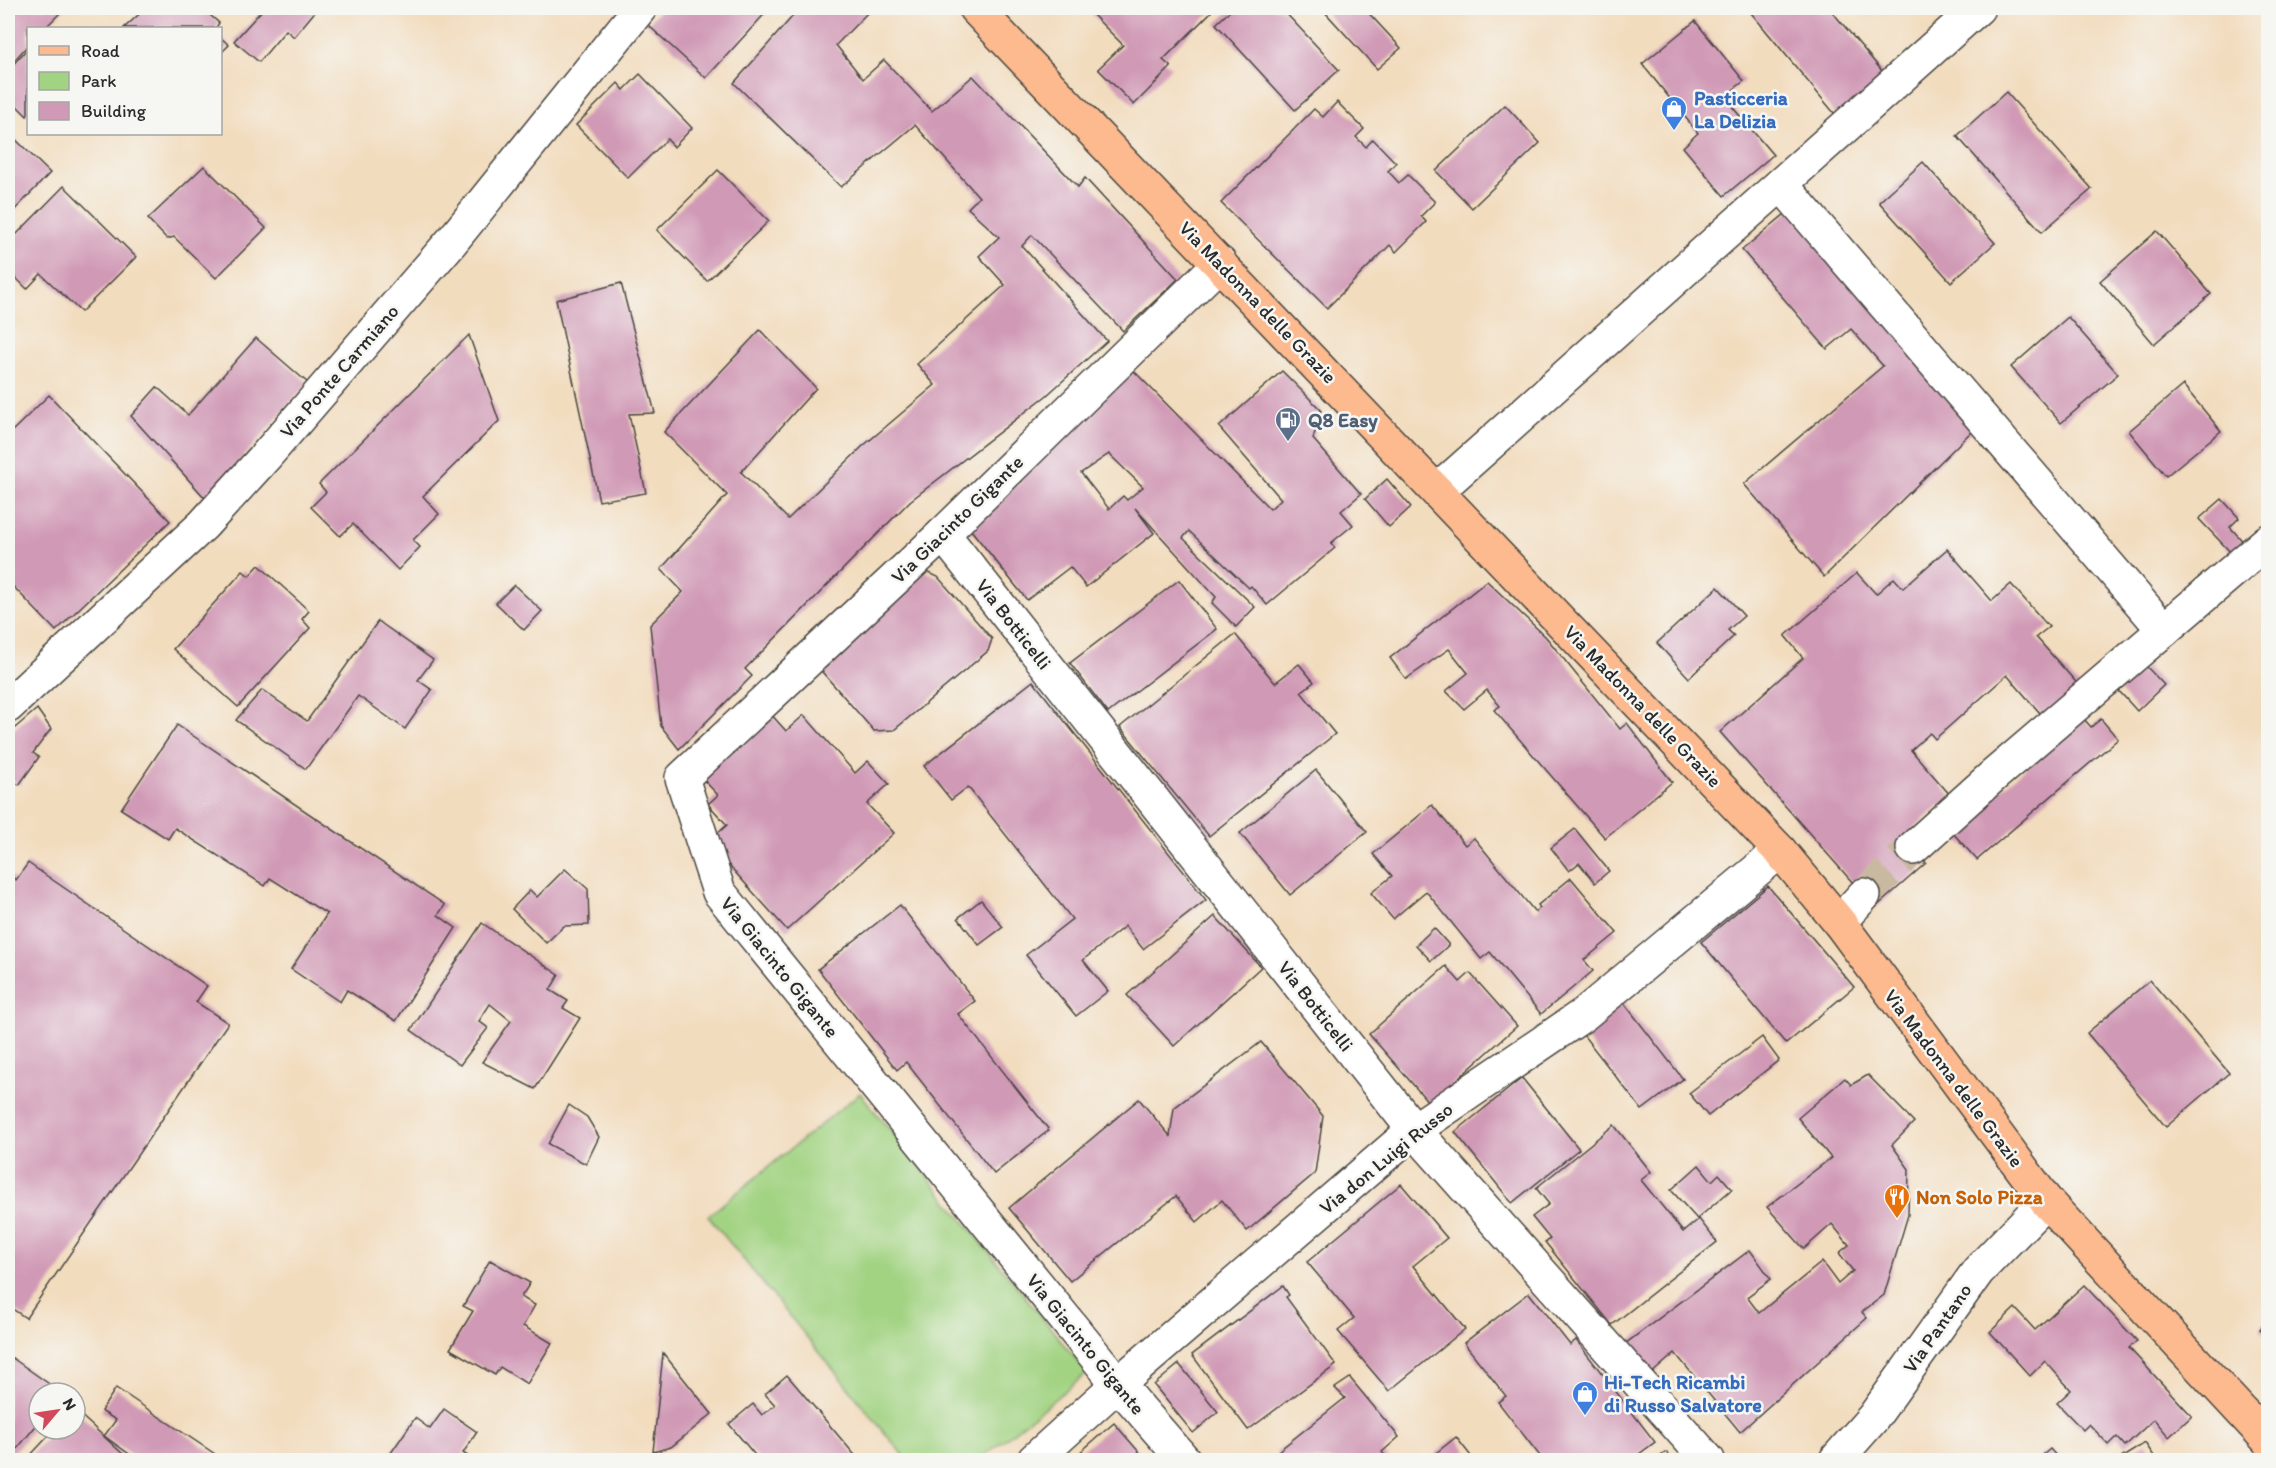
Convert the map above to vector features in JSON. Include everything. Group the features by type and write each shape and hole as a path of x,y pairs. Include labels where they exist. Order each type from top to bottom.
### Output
{"main road":[{"name":"Via Madonna delle Grazie","path":"975,8 1780,851 1839,922 2046,1200 2265,1430"}],"street":[{"name":"Via Ponte Carmiano","path":"8,706 203,525 265,457 452,241 639,8"},
{"path":"1437,491 1978,8"},
{"path":"1781,184 2164,630"},
{"name":"Via Giacinto Gigante","path":"1184,1461 1118,1384 719,892 682,778 943,534 1220,263"},
{"name":"Via Botticelli","path":"943,534 1414,1130 1708,1461"},
{"path":"1913,848 1993,776 2268,541"},
{"name":"Via don Luigi Russo","path":"1034,1461 1118,1384 1414,1130 1583,1015 1780,851"},
{"path":"1839,922 1864,896"},
{"name":"Via Pantano","path":"1836,1461 1873,1418 1977,1271 2046,1200"}],"green space":[{"path":"860,1093 1087,1373 979,1460 907,1460 708,1216"}],"building":[{"path":"11,8 65,8 46,27 27,27 27,46 8,67 8,12"},
{"path":"146,8 202,8 219,23 217,27 125,27"},
{"path":"264,8 318,8 294,37 286,30 259,62 234,41"},
{"path":"662,8 770,8 706,78 647,24"},
{"path":"797,8 872,8 836,45 863,79 884,60 932,111 973,76 1078,187 1085,178 1178,279 1123,331 1032,235 1022,246 1107,341 1046,396 910,501 745,669 752,676 679,749 661,726 650,625 683,592 661,569 727,495 664,432 760,330 816,388 741,472 788,519 863,446 935,385 917,364 1005,285 979,256 999,237 968,208 979,197 915,125 841,187 734,83 799,9"},
{"path":"1086,8 1206,8 1211,12 1163,60 1171,67 1134,105 1098,69 1123,45"},
{"path":"1233,8 1281,8 1339,70 1295,110 1216,24"},
{"path":"1328,8 1364,8 1401,48 1377,69 1324,11"},
{"path":"1747,8 1829,8 1888,78 1839,119"},
{"path":"1695,21 1744,81 1724,97 1773,155 1724,196 1683,147 1698,133 1642,64"},
{"path":"222,39 229,45 222,52"},
{"path":"27,49 27,116 8,97 8,70"},
{"path":"640,74 692,128 674,147 667,139 628,178 576,125 618,83 624,90"},
{"path":"2006,92 2092,189 2042,232 1957,136"},
{"path":"1337,102 1364,129 1356,137 1366,147 1373,139 1396,163 1388,171 1399,183 1408,175 1435,202 1421,216 1426,222 1396,252 1390,245 1327,308 1221,203 1314,109 1323,117"},
{"path":"1505,105 1540,143 1472,208 1436,171"},
{"path":"8,132 50,173 8,217"},
{"path":"1923,162 1995,243 1951,282 1879,202"},
{"path":"204,166 266,228 216,278 174,237 167,239 148,219"},
{"path":"718,170 769,221 707,281 657,230"},
{"path":"64,186 136,257 81,312 41,274 27,289 8,270 8,243"},
{"path":"1791,209 1976,427 1824,577 1744,484 1883,366 1851,329 1827,349 1742,250"},
{"path":"2157,231 2211,294 2154,344 2100,281"},
{"path":"621,283 655,413 629,414 646,493 599,501 556,300"},
{"path":"2068,317 2118,374 2061,423 2011,367"},
{"path":"469,335 499,421 423,496 439,514 413,540 420,547 398,570 353,524 340,536 311,507 326,492 319,484"},
{"path":"256,338 308,383 206,499 131,416 157,387 188,415"},
{"path":"1134,371 1270,509 1281,499 1219,427 1282,371 1321,410 1313,439 1361,494 1341,511 1353,525 1331,543 1335,548 1267,605 1251,586 1249,588 1189,531 1183,538 1255,607 1236,627 1212,603 1216,597 1135,508 1154,533 1086,587 1070,567 1027,600 967,525 1022,481 1012,474","holes":["1109,454 1143,487 1127,500 1123,496 1109,509 1081,473"]},
{"path":"2183,385 2221,431 2166,476 2129,431"},
{"path":"49,395 170,521 56,631 8,581 8,435"},
{"path":"1387,479 1411,507 1389,527 1365,499"},
{"path":"2222,499 2239,518 2230,527 2247,546 2235,557 2199,519"},
{"path":"1947,549 1992,601 2011,584 2049,627 2036,637 2082,689 2046,720 2007,675 1935,739 1930,733 1911,750 1951,796 1903,837 1926,863 1875,908 1720,732 1803,658 1785,636 1857,573 1876,594 1894,578 1903,588"},
{"path":"259,565 309,611 302,619 310,628 238,707 173,649 243,571 249,576"},
{"path":"925,571 938,577 992,639 988,651 894,730 874,731 816,665"},
{"path":"1179,580 1217,629 1108,713 1070,663"},
{"path":"1487,581 1546,637 1620,729 1627,723 1672,782 1605,838 1494,710 1500,706 1487,690 1464,709 1446,691 1468,673 1449,649 1406,679 1390,658"},
{"path":"514,585 542,611 524,630 496,603"},
{"path":"1718,587 1744,616 1728,630 1734,636 1689,678 1657,643"},
{"path":"378,621 433,660 418,680 432,690 405,729 358,696 306,769 236,720 262,690 307,721"},
{"path":"1235,634 1275,683 1299,664 1314,682 1301,692 1335,734 1209,836 1120,727"},
{"path":"2146,666 2164,685 2137,711 2119,691"},
{"path":"1033,681 1206,900 1143,949 1125,926 1083,960 1108,991 1076,1016 1026,955 1072,919 968,787 951,800 924,766"},
{"path":"37,709 51,729 33,753 39,757 19,785 8,777 8,734"},
{"path":"769,712 786,731 804,715 855,773 868,761 889,784 867,804 894,833 787,930 708,842 727,825 708,804 718,795 699,775"},
{"path":"2083,718 2091,727 2101,719 2118,739 1977,860 1952,832"},
{"path":"177,725 445,905 438,915 456,928 396,1021 347,990 340,1002 291,969 327,914 270,878 265,886 175,828 168,839 121,809"},
{"path":"1316,770 1367,832 1290,895 1240,833"},
{"path":"1432,805 1465,845 1474,838 1535,912 1540,908 1538,905 1571,878 1617,933 1584,960 1593,971 1541,1014 1490,952 1481,959 1426,891 1393,919 1371,893 1392,876 1373,854"},
{"path":"1575,829 1609,871 1595,883 1579,863 1569,871 1551,848"},
{"path":"28,863 207,986 196,1002 228,1023 26,1318 8,1306 8,874 16,880"},
{"path":"565,869 588,889 589,925 564,926 546,943 512,909 530,890 537,897"},
{"path":"1768,886 1854,987 1786,1044 1701,942"},
{"path":"981,900 1003,927 979,945 958,918"},
{"path":"900,905 975,1001 958,1014 1049,1130 994,1174 906,1062 897,1070 818,969"},
{"path":"1215,916 1261,967 1174,1046 1127,995"},
{"path":"482,923 559,975 550,990 568,1001 563,1008 580,1018 535,1089 482,1062 511,1021 490,1004 479,1021 488,1028 460,1065 411,1030"},
{"path":"1434,928 1449,945 1431,961 1416,945"},
{"path":"1446,966 1460,982 1470,973 1517,1026 1430,1104 1369,1034"},
{"path":"2150,980 2229,1073 2166,1127 2087,1033"},
{"path":"1621,999 1683,1079 1642,1110 1580,1031"},
{"path":"1762,1037 1779,1060 1708,1116 1689,1093"},
{"path":"1261,1042 1323,1116 1315,1173 1247,1231 1222,1200 1197,1222 1176,1196 1070,1281 1009,1208 1139,1099 1170,1136 1174,1108"},
{"path":"1868,1075 1914,1122 1892,1145 1909,1169 1908,1215 1884,1295 1862,1312 1867,1318 1740,1432 1675,1353 1650,1375 1625,1344 1750,1250 1771,1279 1747,1297 1759,1313 1822,1262 1838,1284 1853,1271 1839,1253 1849,1245 1832,1224 1804,1249 1767,1207 1831,1158 1798,1118 1845,1078 1851,1085"},
{"path":"1522,1078 1579,1149 1512,1203 1455,1132"},
{"path":"569,1105 587,1117 599,1137 586,1164 548,1144"},
{"path":"1614,1125 1651,1172 1641,1180 1683,1232 1699,1219 1717,1242 1612,1325 1545,1242 1550,1239 1532,1217 1549,1204 1536,1188"},
{"path":"1699,1165 1712,1181 1719,1174 1732,1189 1697,1219 1671,1190"},
{"path":"1401,1184 1447,1238 1413,1266 1465,1329 1389,1391 1338,1331 1354,1318 1307,1262"},
{"path":"490,1260 530,1283 521,1297 535,1305 523,1326 552,1343 527,1384 500,1367 495,1375 450,1349 473,1311 463,1306"},
{"path":"2084,1285 2137,1341 2129,1348 2192,1416 2169,1437 2154,1419 2125,1446 2117,1437 2109,1445 2089,1424 2083,1430 2057,1403 2071,1390 2045,1361 2030,1376 1990,1332 2015,1308 2035,1330"},
{"path":"1283,1286 1289,1295 1286,1297 1336,1365 1248,1430 1192,1355"},
{"path":"1529,1293 1570,1345 1576,1340 1655,1442 1631,1460 1543,1460 1498,1402 1506,1396 1464,1343"},
{"path":"2268,1320 2268,1337 2260,1329"},
{"path":"663,1353 712,1414 671,1447 653,1452"},
{"path":"8,1355 45,1381 27,1381 27,1437 8,1460"},
{"path":"1179,1364 1218,1412 1193,1433 1154,1385"},
{"path":"787,1375 859,1460 759,1460 729,1424 753,1404 762,1415 775,1405 765,1394"},
{"path":"1350,1378 1399,1437 1382,1452 1389,1460 1281,1460 1277,1452 1345,1398 1335,1388"},
{"path":"116,1388 224,1460 138,1460 104,1436 116,1420 101,1411"},
{"path":"444,1409 477,1432 463,1453 474,1460 386,1460 415,1418 430,1429"},
{"path":"87,1421 125,1456 121,1460 26,1460 44,1441 87,1441"},
{"path":"1114,1423 1146,1460 1071,1460"},
{"path":"1456,1437 1474,1460 1442,1460 1436,1453"},
{"path":"2145,1443 2156,1459 2118,1460"},
{"path":"2050,1449 2060,1460 2037,1460"},
{"path":"1666,1452 1673,1460 1656,1460"}],"tunnel":[{"path":"1864,895 1913,848"}],"place":[{"name":"Pasticceria La Delizia","path":"1674,132"},
{"name":"Q8 Easy","path":"1288,443"},
{"name":"Non Solo Pizza","path":"1897,1220"},
{"name":"Hi-Tech Ricambi di Russo Salvatore","path":"1585,1417"}]}
